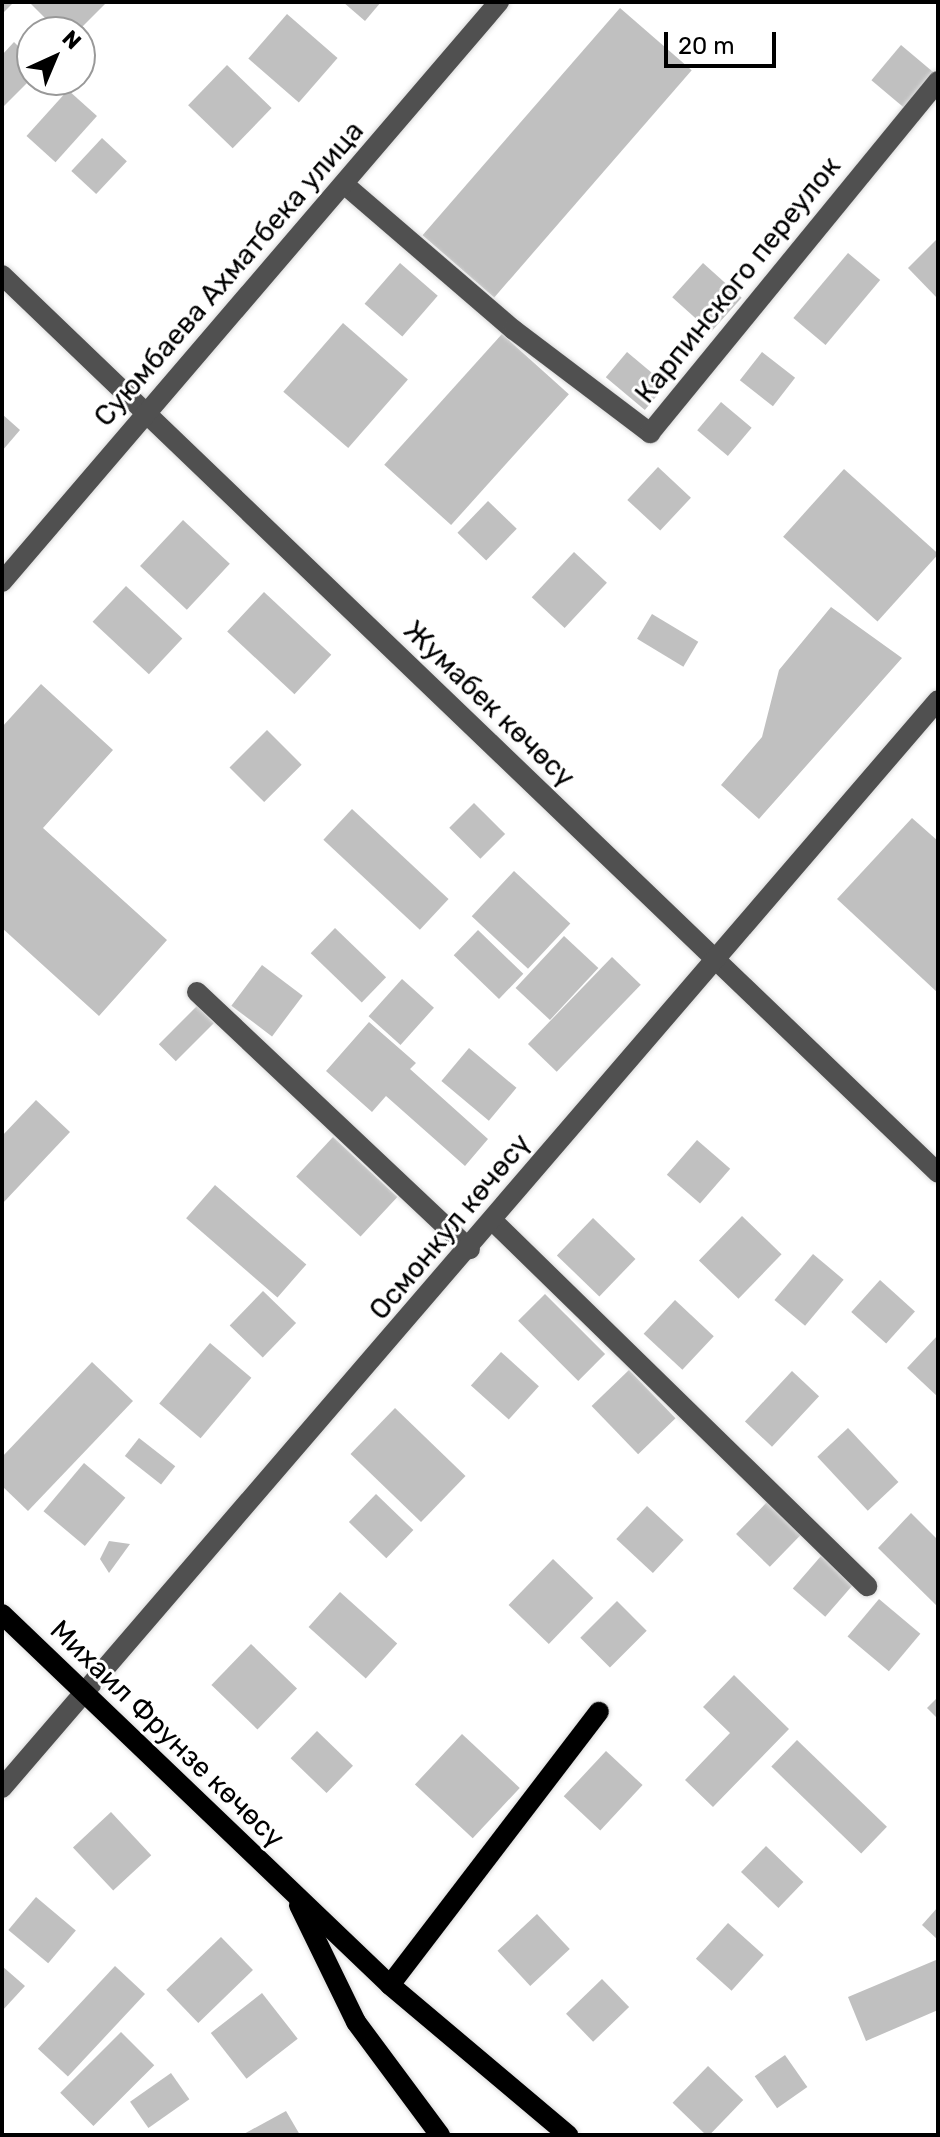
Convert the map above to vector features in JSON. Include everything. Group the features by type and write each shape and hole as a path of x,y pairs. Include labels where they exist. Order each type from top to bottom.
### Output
{"main road":[{"name":"Михаил Фрунзе көчөсү","path":"2,1614 390,1985 568,2135"},
{"path":"390,1985 599,1712"},
{"name":"Михаил Фрунзе көчөсү","path":"294,1894 356,2022 440,2135"}],"street":[{"name":"Суюмбаева Ахматбека улица","path":"2,582 499,2"},
{"name":"Карпинского переулок","path":"344,184 514,330 650,433 938,81"},
{"name":"Жумабек көчөсү","path":"2,275 713,957 934,1159"},
{"name":"Осмонкул көчөсү","path":"2,1788 470,1249 713,957 938,700"},
{"path":"197,992 470,1249"},
{"path":"493,1221 867,1586"}],"building":[{"path":"2,2 14,2 2,14"},
{"path":"29,2 107,2 93,16 43,16"},
{"path":"343,2 381,2 365,21"},
{"path":"620,8 692,70 494,297 423,235"},
{"path":"287,14 338,58 299,102 248,59"},
{"path":"14,42 16,44 16,94 4,106 2,55"},
{"path":"901,45 935,74 906,109 871,80"},
{"path":"227,65 272,108 233,148 188,105"},
{"path":"63,96 75,96 97,116 55,162 27,136"},
{"path":"102,138 127,161 96,194 71,171"},
{"path":"936,240 938,242 938,299 908,268"},
{"path":"848,253 880,280 826,345 793,318"},
{"path":"400,263 438,296 402,337 365,304"},
{"path":"703,263 742,298 711,332 672,297"},
{"path":"343,323 408,379 348,448 283,392"},
{"path":"502,334 569,394 451,525 384,465"},
{"path":"627,352 666,385 645,410 606,377"},
{"path":"762,352 795,378 773,406 740,380"},
{"path":"721,402 752,428 728,456 697,430"},
{"path":"2,414 20,430 2,451"},
{"path":"658,467 691,498 660,531 627,500"},
{"path":"844,469 938,554 877,622 783,537"},
{"path":"488,501 517,529 486,560 457,533"},
{"path":"183,520 230,564 187,610 140,566"},
{"path":"574,552 607,583 565,628 532,597"},
{"path":"126,586 182,639 149,674 93,622"},
{"path":"264,592 331,655 294,694 227,631"},
{"path":"831,607 902,658 759,819 721,785 762,737 779,670"},
{"path":"652,614 698,642 683,667 637,639"},
{"path":"41,684 113,750 43,828 167,940 99,1016 2,928 2,727"},
{"path":"267,730 302,765 264,802 230,767"},
{"path":"474,803 505,834 480,859 449,828"},
{"path":"352,809 449,899 420,930 323,840"},
{"path":"912,818 938,841 938,993 837,899"},
{"path":"514,871 570,924 528,969 472,916"},
{"path":"335,928 386,977 362,1002 311,953"},
{"path":"478,930 523,974 499,999 454,955"},
{"path":"564,936 598,968 550,1020 516,988"},
{"path":"612,957 641,985 557,1072 528,1044"},
{"path":"262,965 303,996 272,1036 231,1006"},
{"path":"402,979 434,1008 400,1045 369,1016"},
{"path":"197,1006 214,1023 176,1061 159,1044"},
{"path":"369,1022 416,1063 410,1069 488,1139 465,1166 386,1096 372,1112 326,1071"},
{"path":"469,1048 516,1088 489,1121 441,1081"},
{"path":"36,1100 70,1132 2,1204 2,1136"},
{"path":"333,1137 397,1197 361,1237 296,1176"},
{"path":"697,1140 730,1169 700,1204 667,1175"},
{"path":"215,1185 306,1264 277,1298 186,1218"},
{"path":"742,1216 782,1254 738,1299 699,1261"},
{"path":"593,1218 635,1259 599,1296 557,1255"},
{"path":"813,1254 844,1280 805,1326 774,1300"},
{"path":"880,1280 915,1311 886,1343 851,1312"},
{"path":"263,1291 296,1323 263,1357 230,1326"},
{"path":"545,1294 605,1354 578,1381 518,1321"},
{"path":"675,1300 714,1336 682,1370 644,1334"},
{"path":"938,1335 938,1397 907,1368"},
{"path":"210,1343 251,1378 201,1438 159,1404"},
{"path":"501,1352 539,1386 509,1420 471,1385"},
{"path":"92,1362 133,1401 28,1511 2,1486 2,1457"},
{"path":"629,1370 676,1418 638,1454 592,1406"},
{"path":"792,1371 819,1396 772,1447 745,1421"},
{"path":"395,1408 465,1476 421,1522 351,1454"},
{"path":"848,1428 898,1482 868,1511 817,1457"},
{"path":"139,1438 175,1466 161,1484 125,1456"},
{"path":"84,1463 125,1498 85,1546 44,1511"},
{"path":"376,1494 413,1530 386,1558 349,1522"},
{"path":"768,1501 802,1534 770,1567 736,1534"},
{"path":"647,1506 684,1540 653,1573 616,1539"},
{"path":"911,1513 938,1540 938,1607 878,1548"},
{"path":"109,1541 130,1544 109,1573 100,1559"},
{"path":"821,1556 853,1584 825,1617 793,1588"},
{"path":"553,1559 593,1598 549,1644 509,1605"},
{"path":"340,1592 397,1644 366,1678 309,1627"},
{"path":"879,1599 920,1634 889,1671 848,1637"},
{"path":"617,1601 647,1631 610,1667 580,1638"},
{"path":"251,1644 297,1688 257,1729 211,1685"},
{"path":"734,1675 789,1729 713,1807 685,1780 730,1733 703,1707"},
{"path":"938,1697 938,1719 927,1708"},
{"path":"317,1731 353,1766 327,1793 291,1758"},
{"path":"462,1734 520,1788 473,1838 415,1784"},
{"path":"797,1740 887,1827 861,1853 771,1767"},
{"path":"606,1751 643,1785 600,1830 564,1796"},
{"path":"111,1812 151,1855 113,1891 73,1847"},
{"path":"766,1846 803,1882 778,1908 741,1872"},
{"path":"36,1897 76,1930 48,1963 8,1930"},
{"path":"938,1907 938,1940 922,1925"},
{"path":"537,1914 570,1949 530,1986 498,1951"},
{"path":"728,1923 764,1955 732,1991 696,1959"},
{"path":"221,1937 253,1970 198,2023 166,1990"},
{"path":"936,1960 938,2010 866,2041 848,1997"},
{"path":"2,1966 25,1986 2,2011"},
{"path":"115,1966 145,1994 68,2077 38,2049"},
{"path":"602,1979 629,2007 593,2042 566,2014"},
{"path":"262,1993 298,2039 246,2079 211,2033"},
{"path":"121,2032 154,2065 93,2126 60,2093"},
{"path":"785,2055 807,2087 777,2108 755,2076"},
{"path":"708,2066 743,2100 709,2135 673,2103"},
{"path":"171,2073 189,2099 148,2128 130,2102"},
{"path":"286,2111 300,2135 242,2135"}]}
